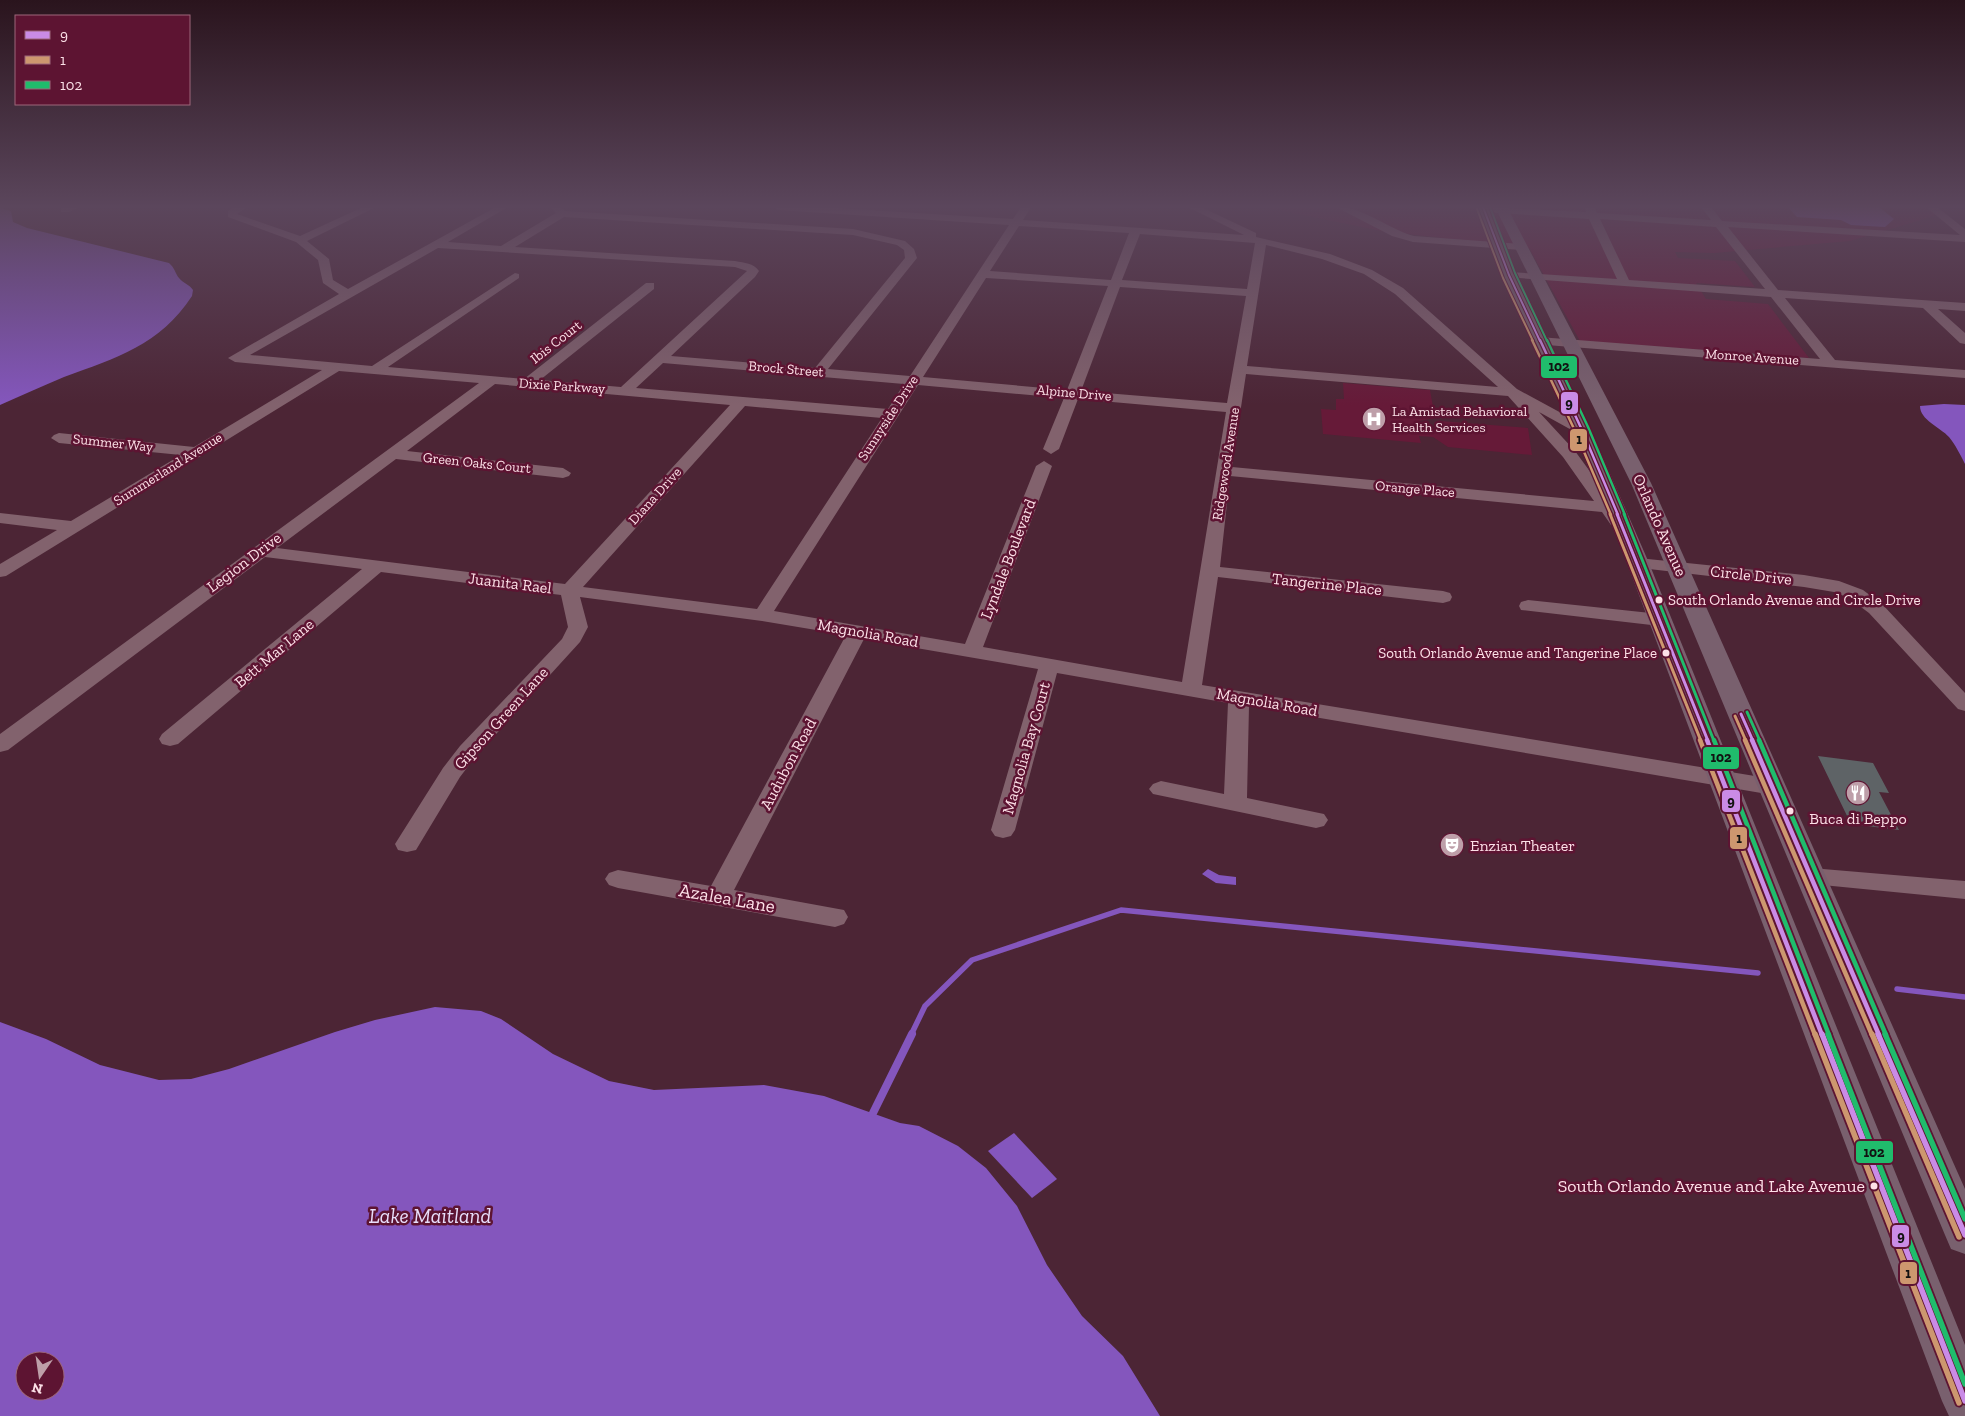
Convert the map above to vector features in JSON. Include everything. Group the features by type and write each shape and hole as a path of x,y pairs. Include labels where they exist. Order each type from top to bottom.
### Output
{"main road":[{"name":"Orlando Avenue","path":"1534,273 1641,484 1679,568 1965,1235"},
{"path":"1509,274 1538,341 1582,430 1638,563 1965,1401"},
{"path":"1582,430 1606,447 1641,484"},
{"path":"1660,620 1682,628 1716,657"}],"street":[{"path":"326,273 327,281 335,288 349,294 386,273"},
{"path":"626,390 751,273"},
{"path":"819,372 899,273"},
{"path":"1051,449 1120,273"},
{"name":"Ridgewood Avenue","path":"1191,688 1210,571 1223,471 1255,273"},
{"path":"1370,273 1399,291 1512,392 1569,454 1624,531"},
{"path":"1620,273 1625,283"},
{"path":"1758,273 1830,363"},
{"path":"983,274 1252,293"},
{"name":"Sunnyside Drive","path":"762,615 890,414 983,274"},
{"path":"1509,274 1965,307"},
{"path":"375,370 515,276"},
{"name":"Ibis Court","path":"527,384 650,286"},
{"name":"Dixie Parkway","path":"349,294 235,358 490,382 626,390 890,414"},
{"path":"1926,304 1965,340"},
{"name":"Monroe Avenue","path":"1538,341 1965,374"},
{"name":"Brock Street","path":"659,359 913,380"},
{"name":"Summerland Avenue","path":"0,572 336,367"},
{"path":"1241,370 1512,392 1582,430"},
{"name":"Alpine Drive","path":"913,380 1072,392 1234,408"},
{"name":"Legion Drive","path":"0,745 259,551 490,382"},
{"name":"Diana Drive","path":"569,591 741,401"},
{"name":"Summer Way","path":"59,438 197,452"},
{"name":"Green Oaks Court","path":"391,454 563,473"},
{"name":"Lyndale Boulevard","path":"972,651 1044,466"},
{"name":"Orange Place","path":"1223,471 1607,507"},
{"path":"0,518 74,527"},
{"name":"Juanita Rael","path":"259,551 762,615"},
{"name":"Circle Drive","path":"1638,563 1804,581 1839,587 1856,594 1876,609 1965,705"},
{"name":"Bett Mar Lane","path":"170,739 377,566"},
{"name":"Tangerine Place","path":"1210,571 1443,597"},
{"name":"Gipson Green Lane","path":"407,844 451,773 468,751 570,642 578,627 569,591"},
{"path":"1528,606 1660,620"},
{"name":"Magnolia Road","path":"762,615 1722,781 1773,787"},
{"name":"Audubon Road","path":"718,897 858,631"},
{"name":"Magnolia Bay Court","path":"1003,830 1049,665"},
{"path":"1234,804 1239,697"},
{"path":"1162,789 1316,820"},
{"path":"1810,877 1965,890"},
{"name":"Azalea Lane","path":"618,879 835,917"}],"shaded area":[{"path":"1543,273 1744,273 1755,287 1696,283 1706,299 1768,304 1809,358 1580,341"},
{"name":"La Amistad Behavioral Health Services","path":"1343,383 1430,390 1435,418 1414,422 1441,432 1440,421 1528,428 1532,455 1448,447 1433,437 1419,436 1421,443 1323,434 1321,409 1336,410 1336,399 1344,399"}],"water":[{"path":"0,273 176,273 179,278 193,290 192,296 166,327 136,348 0,405"},
{"path":"1965,405 1965,464 1949,437 1923,415 1920,406"},
{"path":"1208,869 1219,875 1236,877 1236,885 1216,883 1202,874"},
{"name":"Lake Maitland","path":"435,1007 481,1011 501,1019 553,1054 609,1081 654,1090 764,1085 824,1096 900,1123 919,1126 958,1146 986,1168 1017,1206 1047,1265 1082,1316 1123,1356 1160,1416 0,1416 0,1022 46,1039 100,1065 159,1080 191,1079 229,1069 375,1020"},
{"path":"1014,1133 1057,1179 1032,1198 988,1151"}],"building":[{"name":"Buca di Beppo","path":"1818,756 1873,763 1889,793 1879,792 1899,830 1851,824"}],"waterway":[{"path":"911,1035 925,1006 972,960 1121,910 1758,973"},
{"path":"1897,989 1965,997"},
{"path":"873,1113 912,1034"}],"transit line":[{"name":"1","path":"1501,273 1576,433 1632,565 1959,1403"},
{"name":"9","path":"1508,273 1582,430 1638,563 1965,1401"},
{"name":"102","path":"1515,273 1588,427 1644,561 1965,1384"},
{"name":"102","path":"1747,712 1965,1219"},
{"name":"9","path":"1741,714 1965,1235"},
{"name":"1","path":"1735,716 1959,1237"}],"place":[{"name":"La Amistad Behavioral Health Services","path":"1374,419"},
{"name":"South Orlando Avenue and Circle Drive","path":"1659,600"},
{"name":"South Orlando Avenue and Tangerine Place","path":"1666,653"},
{"name":"Buca di Beppo","path":"1858,793"},
{"name":"Enzian Theater","path":"1452,845"},
{"name":"South Orlando Avenue and Lake Avenue","path":"1874,1186"}]}
